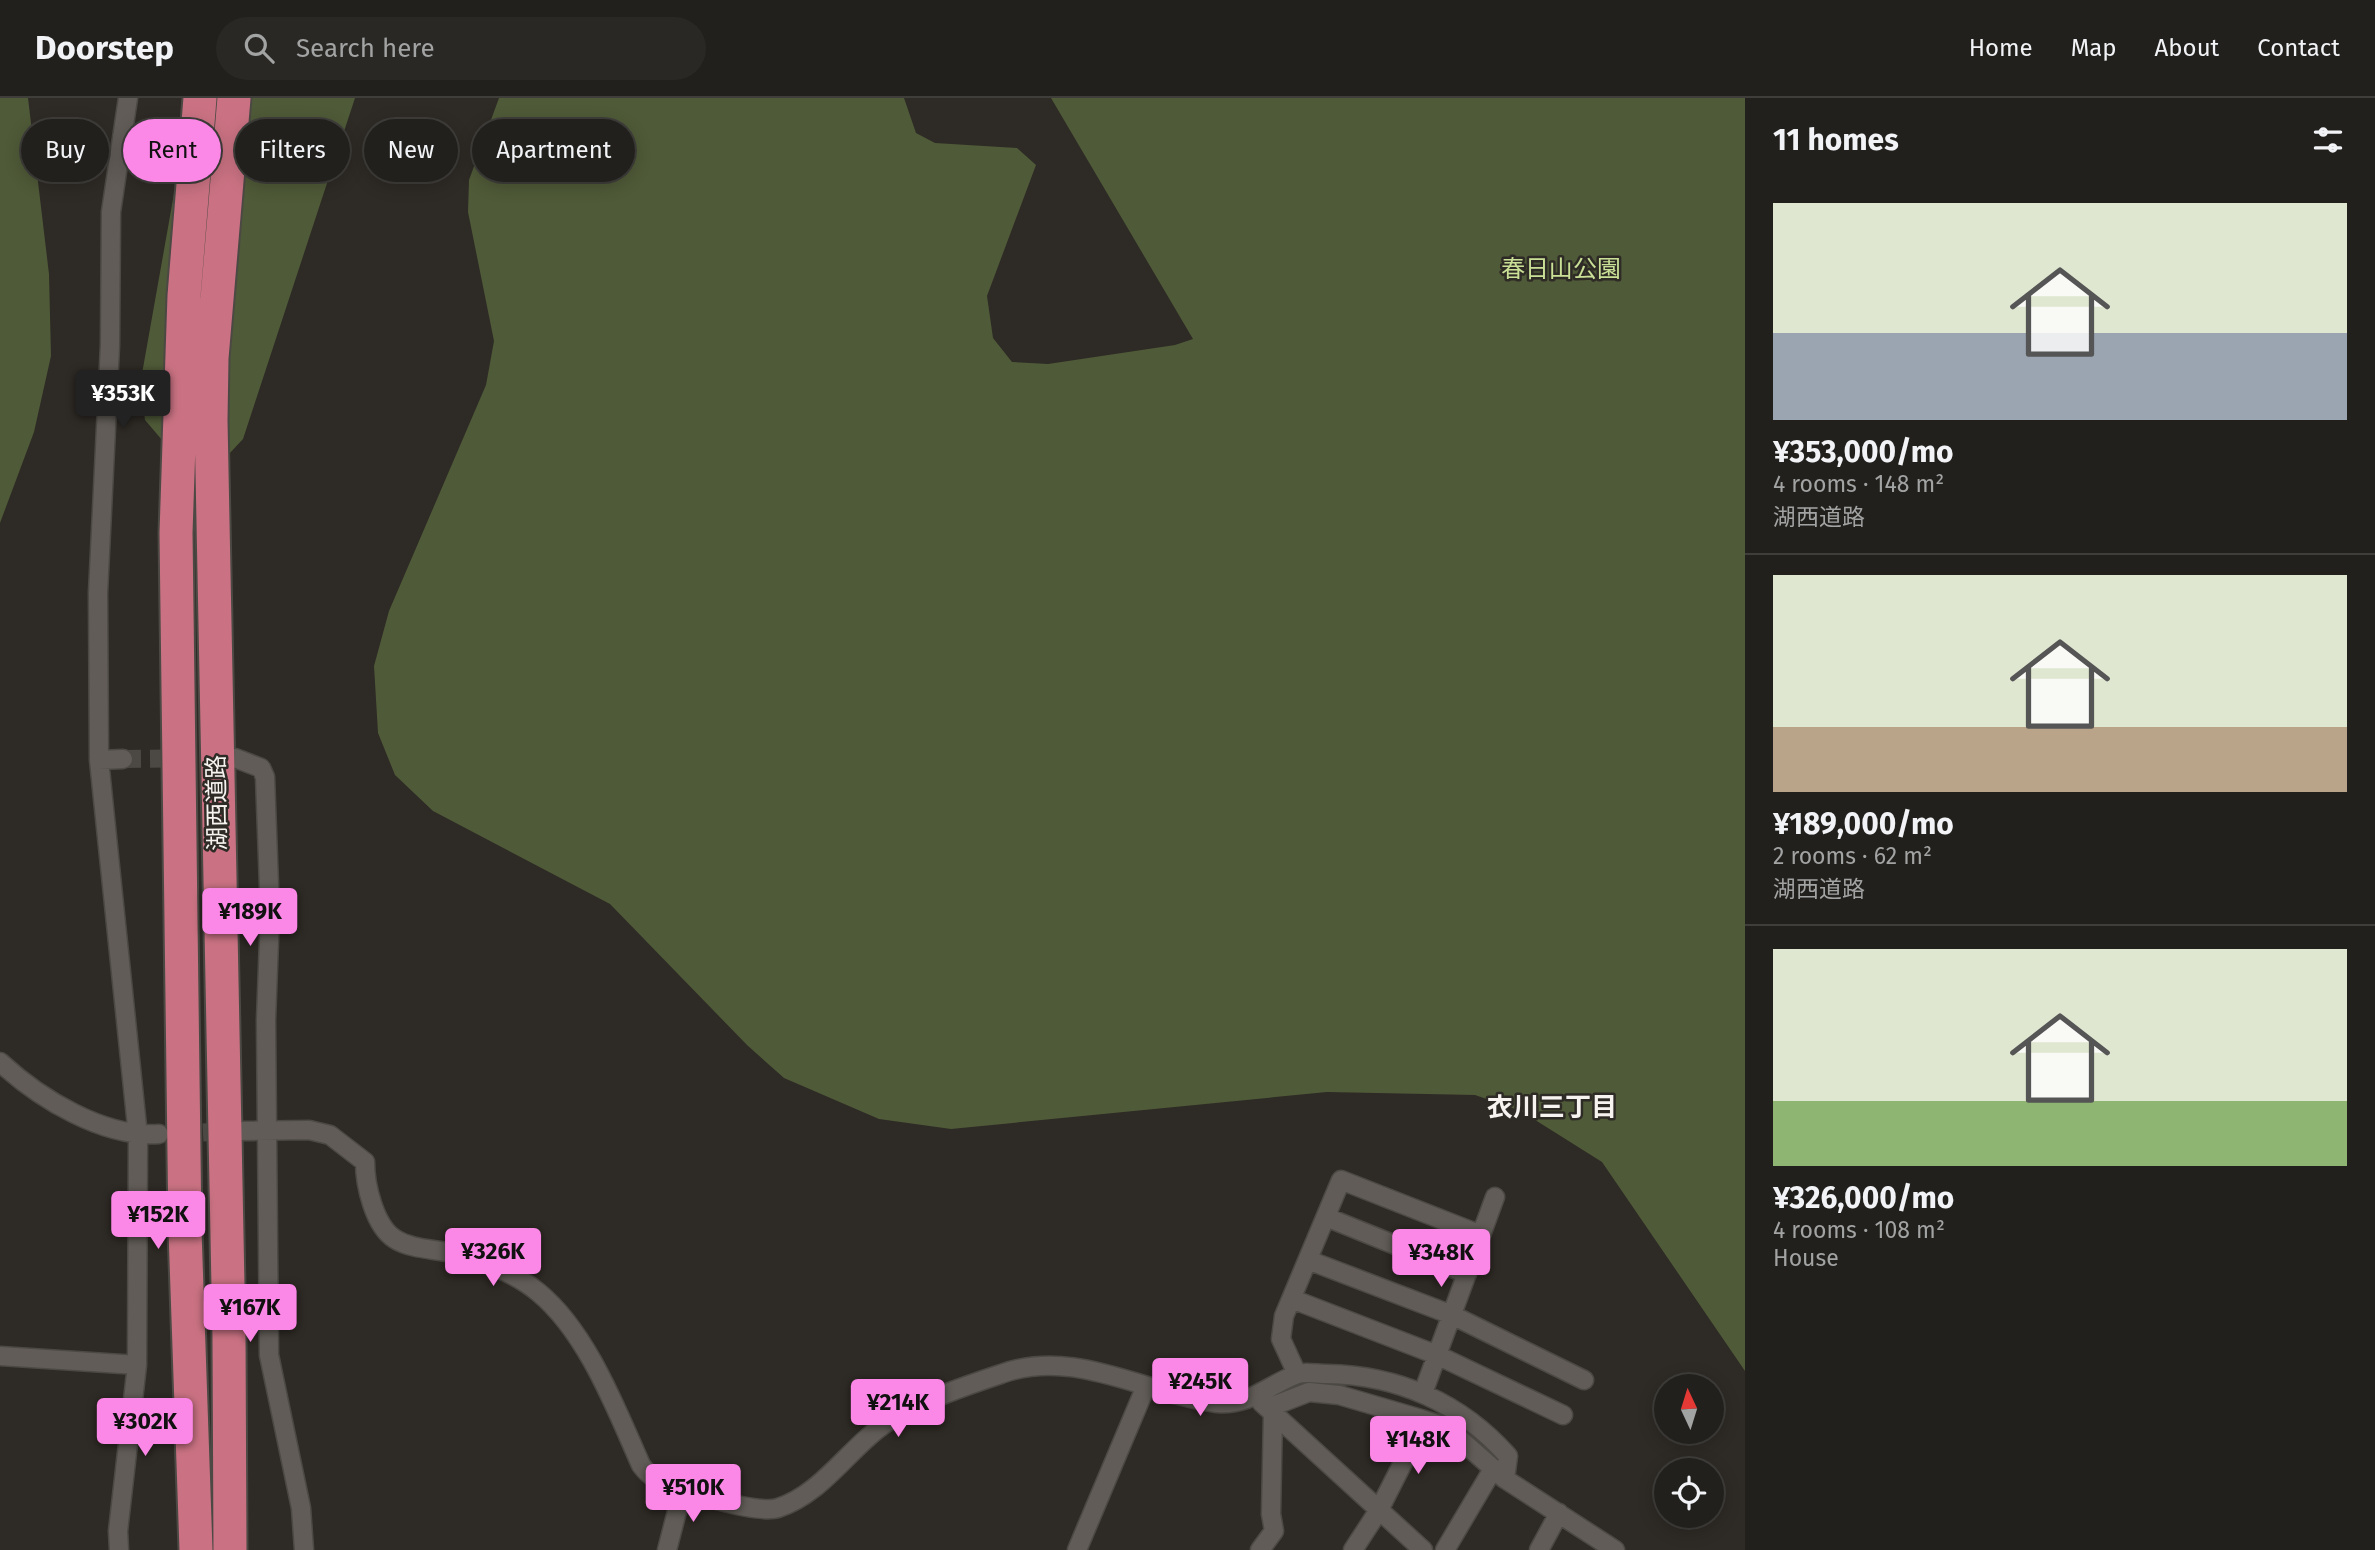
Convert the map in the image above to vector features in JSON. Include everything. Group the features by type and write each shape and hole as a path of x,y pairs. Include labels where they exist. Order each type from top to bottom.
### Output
{"highway":[{"name":"湖西道路","path":"195,1550 185,1231 176,533 184,296 200,98"},
{"name":"湖西道路","path":"230,1550 229,1338 211,420 212,358 234,98"}],"street":[{"path":"119,1550 118,1531 137,1365 138,1136 99,760 98,593 110,345 111,212 128,98"},
{"path":"236,758 261,768 265,777 271,913 265,1020 265,1132 270,1183 269,1355 301,1508 304,1550"},
{"path":"99,760 123,759"},
{"path":"0,1062 96,1125 138,1136 159,1134"},
{"path":"237,1131 309,1130 330,1135 365,1162 365,1187 383,1225 393,1238 501,1270 538,1292 567,1323 601,1377 641,1465 650,1476 683,1488 759,1511 778,1508 804,1495 893,1418 1004,1372 1059,1364 1220,1403 1266,1407 1308,1392 1339,1395 1446,1427 1499,1474 1615,1550"},
{"path":"1297,1374 1281,1339 1284,1316 1341,1180 1481,1235"},
{"path":"1423,1393 1495,1197"},
{"path":"1326,1217 1467,1274"},
{"path":"1308,1260 1452,1315 1584,1380"},
{"path":"1292,1299 1437,1355 1563,1416"},
{"path":"0,1356 137,1365"},
{"path":"1260,1550 1274,1531 1266,1407 1297,1374 1353,1374 1423,1393 1455,1408 1485,1430 1508,1456 1499,1474 1446,1550"},
{"path":"1077,1550 1146,1386"},
{"path":"1266,1407 1423,1550"},
{"path":"1353,1550 1379,1510 1418,1433 1429,1422"},
{"path":"667,1550 683,1488"},
{"path":"1539,1550 1559,1513"}],"green space":[{"path":"0,98 28,98 31,119 21,119 21,182 38,182 49,274 51,356 34,432 0,523"},
{"path":"191,98 355,98 348,119 235,119 235,182 327,182 243,439 229,454 194,457 168,447 145,420 140,385 176,182 221,182 221,119 187,119"},
{"name":"春日山公園","path":"499,98 904,98 916,133 935,143 1017,148 1036,165 987,296 993,338 1012,362 1048,364 1175,345 1193,339 1051,98 1745,98 1745,1371 1602,1162 1521,1111 1475,1095 1327,1092 951,1129 879,1119 784,1078 747,1045 610,904 433,811 395,775 378,733 374,666 389,611 486,385 494,341 468,212 469,180 472,172 472,182 635,182 635,119 491,119"}],"tunnel":[{"path":"123,759 225,758"},
{"path":"176,1134 232,1131"}],"district":[{"name":"衣川三丁目","path":"1552,1107"}]}
